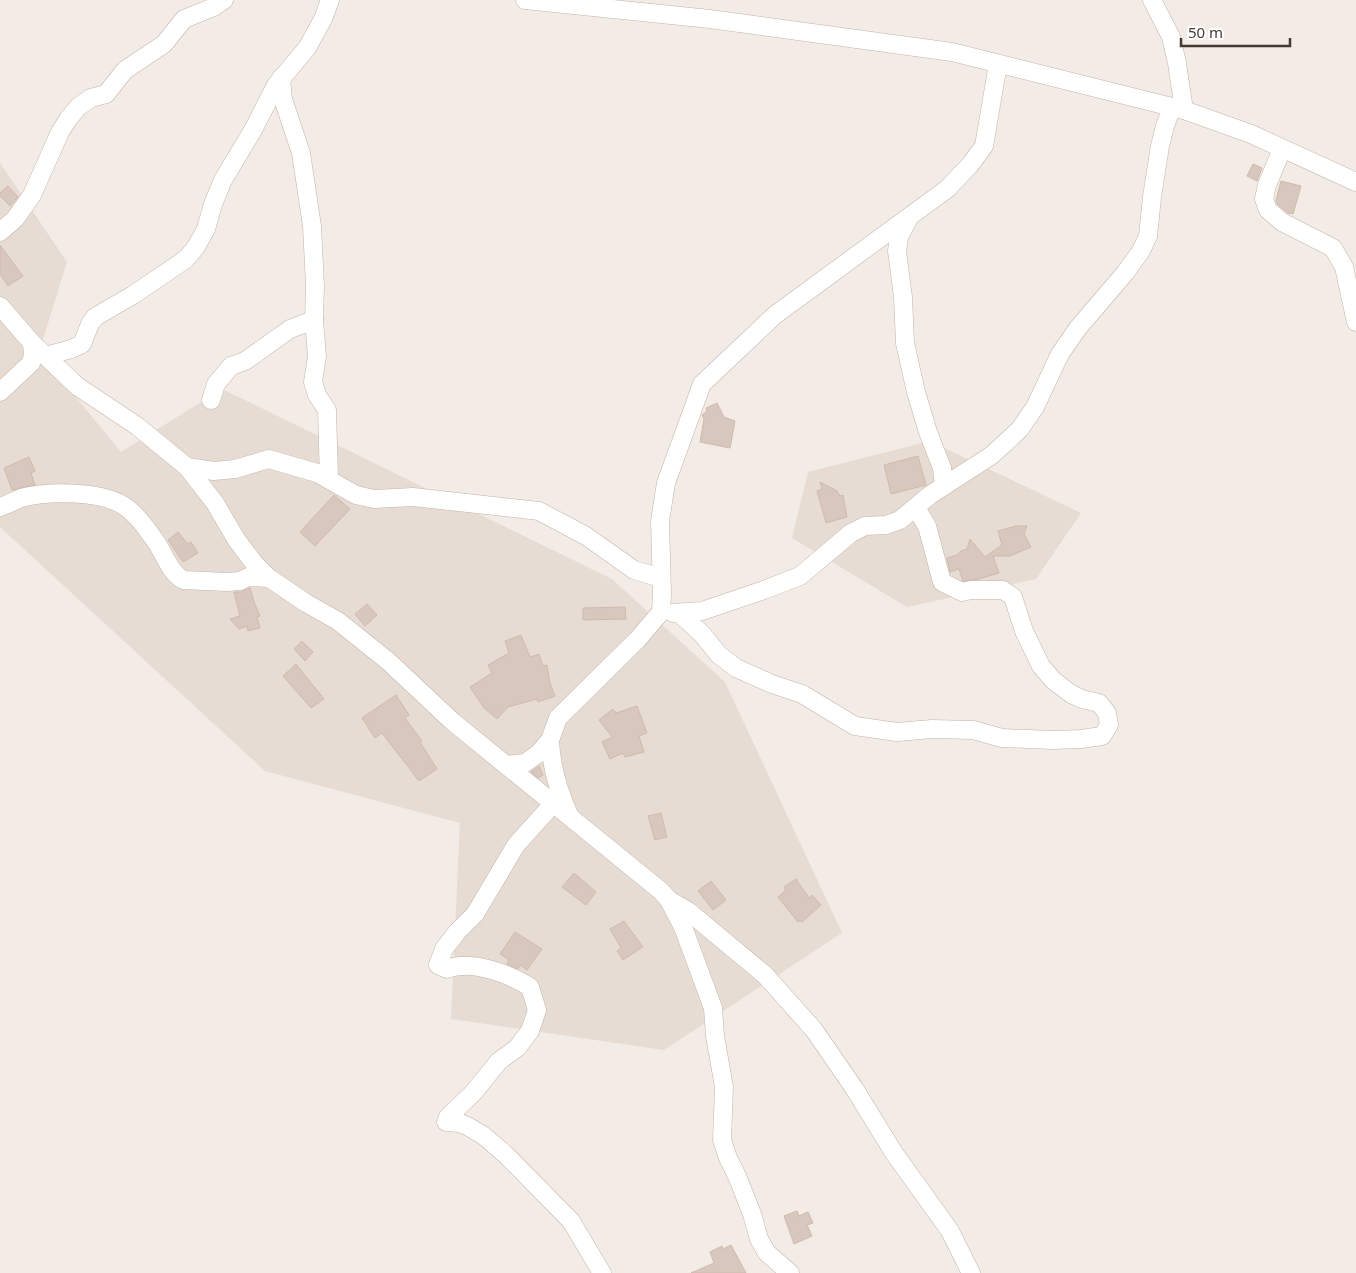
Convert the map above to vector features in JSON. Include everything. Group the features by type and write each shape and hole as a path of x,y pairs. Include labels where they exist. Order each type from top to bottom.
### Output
{"street":[{"path":"0,232 15,219 32,194 60,132 78,107 91,98 106,94 125,70 164,44 184,19 214,7 224,0"},
{"path":"0,392 42,359 82,344 95,317 133,295 186,260 206,229 212,204 223,180 253,130 280,78 307,48 323,19 330,0"},
{"path":"525,0 719,21 952,52 1178,109 1251,134 1356,182"},
{"path":"661,612 702,611 800,576 851,534 865,526 886,525 900,520 930,495 992,455 1020,429 1035,407 1060,354 1078,328 1125,273 1141,251 1148,236 1160,146 1178,109 1177,63 1171,37 1152,0"},
{"path":"507,765 525,763 539,753 550,740 558,718 637,640 661,612 660,521 666,483 702,384 775,315 947,189 984,146 998,64"},
{"path":"280,78 283,99 301,153 312,226 315,286 314,320 318,356 313,382 317,394 327,410 329,479"},
{"path":"1282,149 1267,185 1264,199 1268,210 1282,222 1333,248 1344,267 1356,322"},
{"path":"910,216 899,238 897,251 903,297 905,343 916,392 928,432 942,468 944,486"},
{"path":"0,306 32,343 42,359 77,386 137,426 187,467 215,503 251,570 269,578 306,603 338,621 388,661 454,722 661,891 669,900 683,927 713,1008 715,1036 724,1087 722,1140 749,1207 759,1239 767,1253 790,1273"},
{"path":"212,400 216,384 231,366 245,361 290,329 314,320"},
{"path":"187,467 214,471 235,469 269,459 317,473 356,494 374,499 413,497 539,511 586,536 634,570 661,578"},
{"path":"0,507 22,498 54,494 84,494 107,499 126,507 144,524 177,576 183,580 240,581 251,570"},
{"path":"679,613 702,634 719,655 736,668 772,684 802,694 855,726 897,732 932,729 973,730 1002,738 1052,740 1102,736 1109,725 1107,713 1099,703 1071,694 1041,666 1024,631 1013,597 1003,590 971,590 962,592 942,582 927,526 916,508"},
{"path":"550,740 551,759 570,818"},
{"path":"553,804 516,845 475,914 444,949 438,965 447,969 455,965 488,968 518,980 530,987 537,1010 530,1031 517,1048 499,1061 472,1093 448,1117 446,1122 460,1123 469,1127 484,1136 506,1155 571,1221 602,1273"},
{"path":"669,900 688,911 765,975 814,1030 854,1088 894,1153 950,1231 971,1273"}],"shaded area":[{"path":"0,163 67,262 39,352 121,452 222,389 612,579 725,682 842,933 664,1050 451,1019 460,823 265,771 0,527"},
{"path":"930,441 1081,513 1036,579 907,607 792,538 808,472"}],"building":[{"path":"1253,164 1262,168 1257,181 1247,176"},
{"path":"1281,181 1301,186 1293,214 1288,213 1277,204 1276,200"},
{"path":"8,186 18,197 10,206 0,196 0,193"},
{"path":"0,245 23,276 8,286 0,274"},
{"path":"717,403 724,417 735,421 730,448 700,442 704,419 702,415 707,411 706,408"},
{"path":"918,456 926,485 891,494 884,465"},
{"path":"29,457 35,471 31,473 35,485 12,490 4,468"},
{"path":"820,482 837,491 840,496 843,495 847,517 826,523 817,491 822,489"},
{"path":"334,495 350,509 315,546 300,532"},
{"path":"1016,526 1027,526 1024,534 1031,547 1010,556 993,556 999,573 979,579 963,581 959,569 950,572 947,558 967,549 970,539 985,557 1002,545 998,531"},
{"path":"178,532 188,544 191,542 198,553 183,562 168,540"},
{"path":"250,588 260,616 257,617 260,628 248,631 247,626 239,629 230,619 240,616 234,592 241,592"},
{"path":"367,604 377,615 365,626 355,614"},
{"path":"625,607 626,619 583,620 583,608"},
{"path":"521,635 530,657 539,654 543,666 547,665 550,683 555,696 538,702 537,699 508,707 497,719 484,708 470,687 492,673 488,665 509,653 505,641"},
{"path":"302,641 313,652 305,661 294,649"},
{"path":"296,664 324,699 311,708 283,676"},
{"path":"396,695 409,715 405,718 422,741 420,742 437,769 419,781 382,733 375,738 362,718"},
{"path":"637,706 647,733 639,736 644,752 625,757 623,753 610,759 602,742 612,737 599,720 613,709 616,713"},
{"path":"539,766 543,775 538,778 531,772"},
{"path":"661,813 667,837 655,840 648,816"},
{"path":"574,873 596,892 586,905 562,887"},
{"path":"796,879 809,898 812,895 821,905 802,922 798,922 778,897 786,890 784,887"},
{"path":"711,881 726,900 713,910 698,891"},
{"path":"624,921 643,947 623,960 617,951 621,948 610,929"},
{"path":"515,932 542,949 527,970 520,965 518,969 507,964 509,960 500,954"},
{"path":"797,1211 799,1216 808,1212 813,1223 807,1225 812,1236 794,1244 784,1216"},
{"path":"731,1245 746,1273 691,1273 714,1263 710,1252 722,1246 723,1249"}]}
